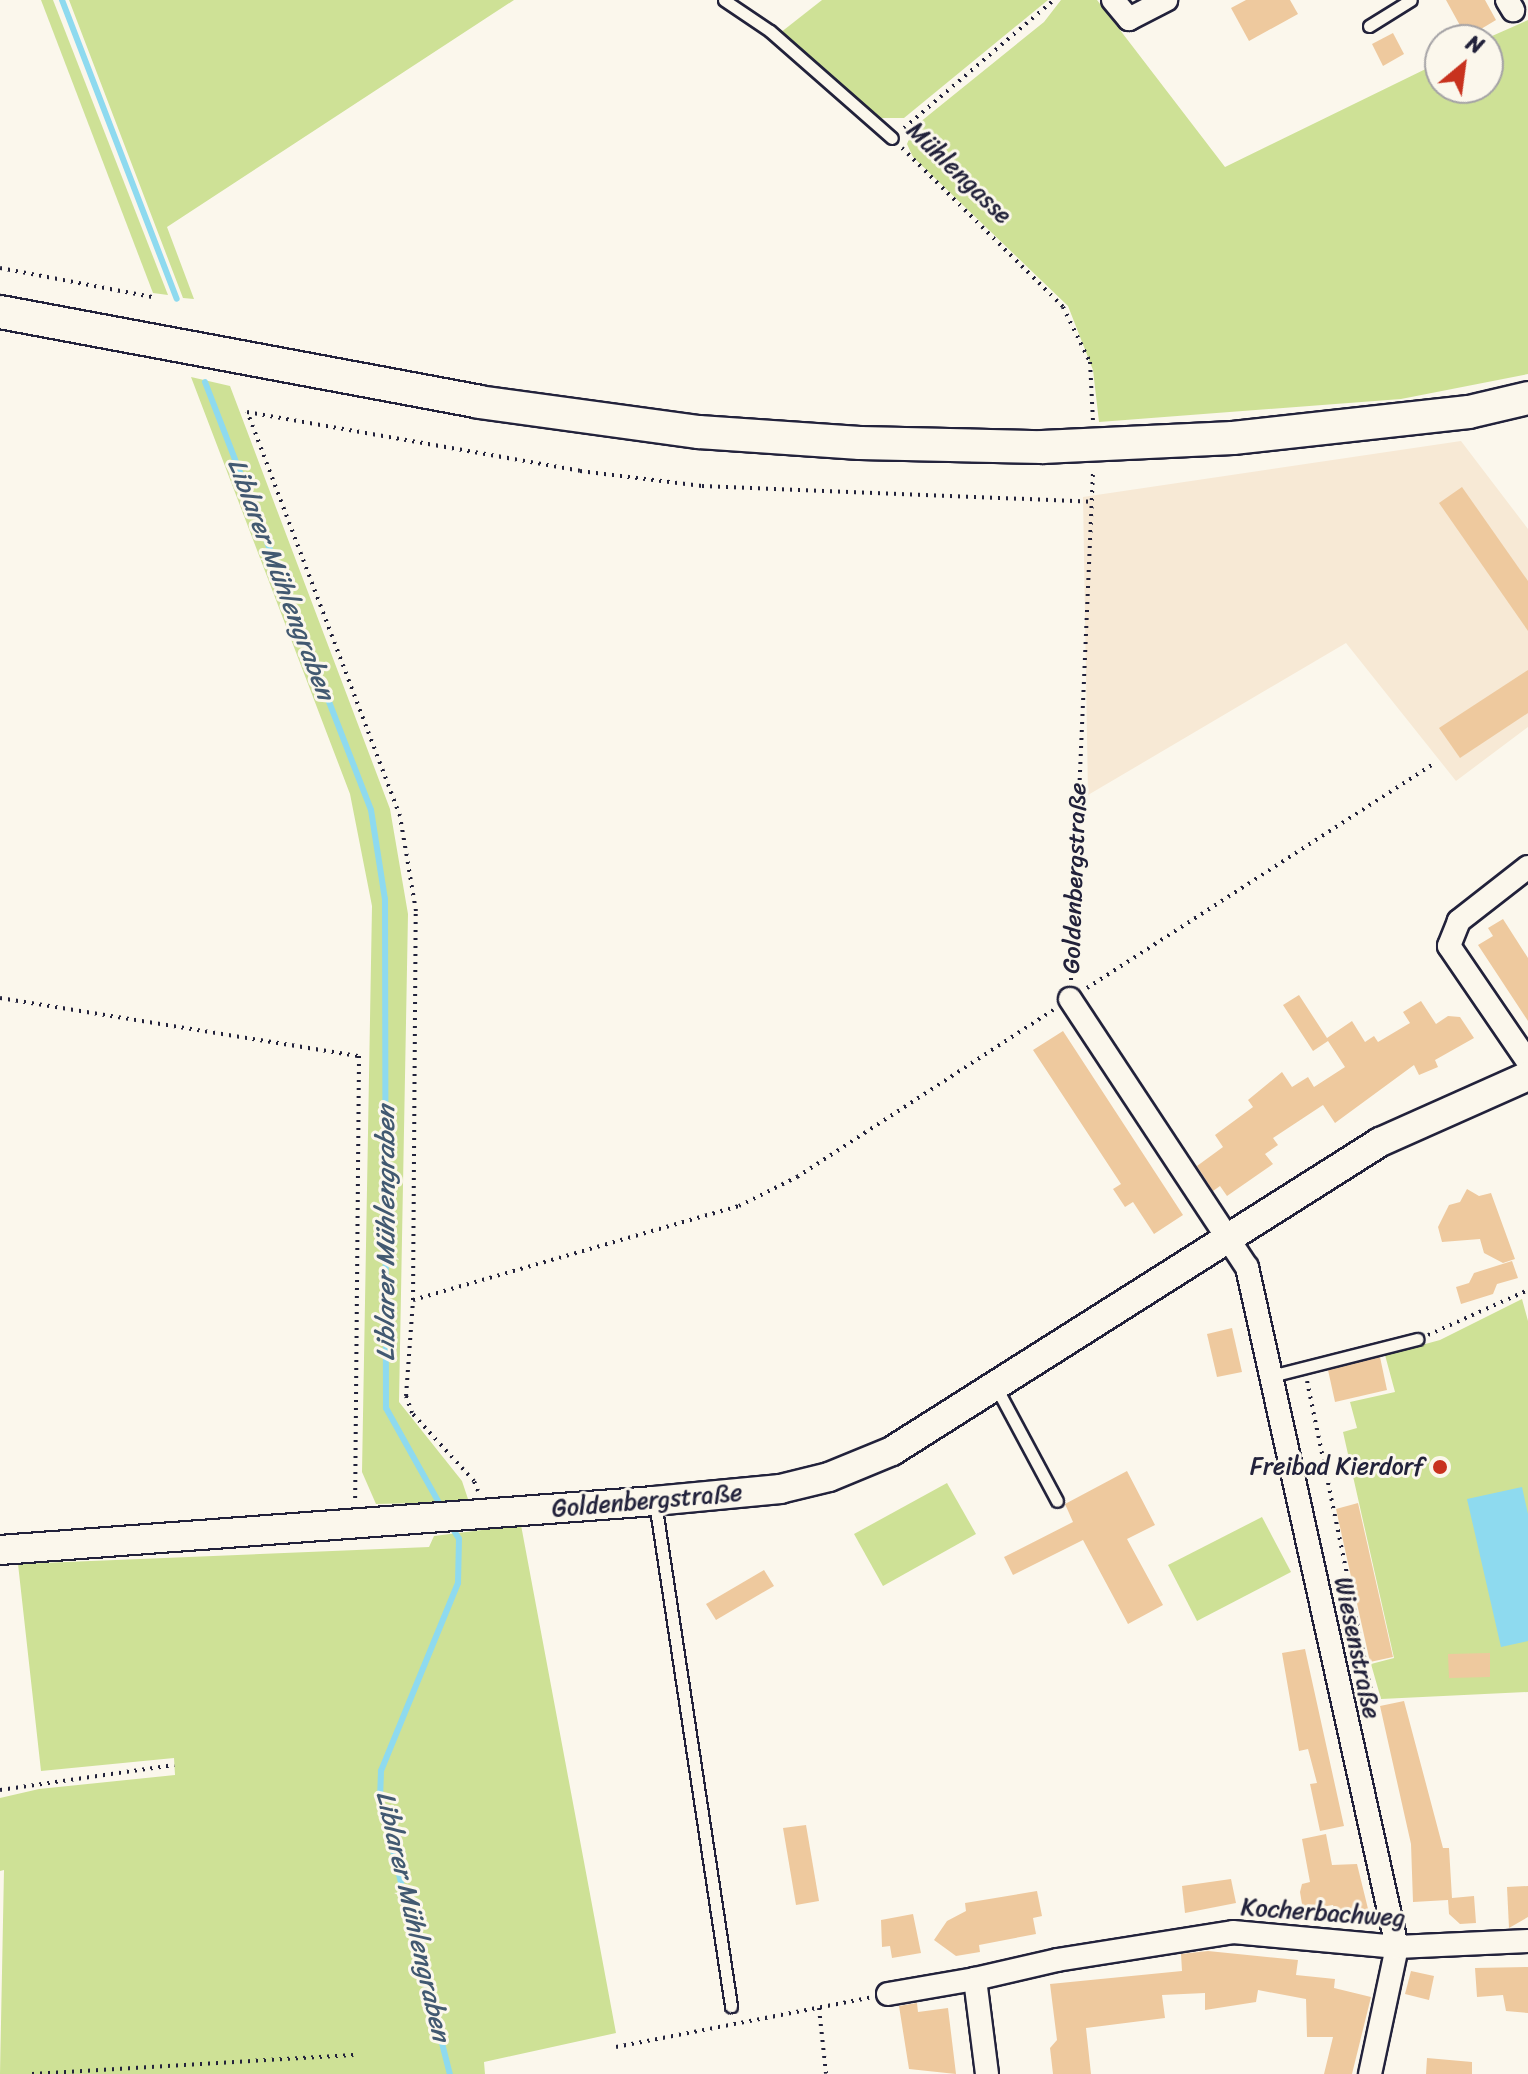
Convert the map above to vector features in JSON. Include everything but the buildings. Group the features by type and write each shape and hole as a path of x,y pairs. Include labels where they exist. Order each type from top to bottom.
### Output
{"main road":[{"path":"0,312 479,402 699,432 860,443 1042,447 1233,438 1469,412 1528,398"}],"street":[{"path":"1113,0 1129,19 1166,0"},
{"path":"1528,867 1459,921 1449,946 1528,1062"},
{"name":"Goldenbergstraße","path":"1070,999 1227,1238"},
{"name":"Goldenbergstraße","path":"0,1550 355,1526 654,1501 780,1489 829,1477 892,1451 994,1383 1380,1142 1528,1076"},
{"name":"Wiesenstraße","path":"1227,1238 1247,1267 1397,1947 1370,2074"},
{"name":"Kocherbachweg","path":"888,1994 1233,1932 1397,1947 1528,1941"},
{"path":"975,1979 987,2074"}],"lane":[{"name":"Mühlengasse","path":"724,0 770,31 892,138"},
{"path":"1369,26 1411,0"},
{"path":"1271,1376 1417,1339"},
{"path":"994,1383 1057,1501"},
{"path":"654,1501 731,2006"}],"path":[{"path":"892,138 1054,0"},
{"name":"Mühlengasse","path":"892,138 1063,307 1090,362 1093,423"},
{"path":"0,268 152,297"},
{"path":"480,1515 474,1481 409,1405 413,1300 416,911 400,816 247,412 580,471 702,486 1092,502"},
{"name":"Goldenbergstraße","path":"1070,999 1093,472"},
{"path":"413,1300 739,1206 797,1177 1435,763"},
{"path":"0,998 359,1056 355,1526"},
{"path":"1417,1339 1528,1290"},
{"path":"1304,1367 1372,1696 1345,1712"},
{"path":"0,1790 174,1765"},
{"path":"616,2047 888,1994"},
{"path":"819,2008 826,2074"},
{"path":"32,2074 353,2055"}],"shaded area":[{"path":"1461,441 1528,529 1528,727 1456,781 1346,643 1088,795 1083,497"}],"green space":[{"path":"41,0 53,0 168,295 153,293"},
{"path":"69,0 514,0 167,227 194,299 183,298"},
{"path":"822,0 1048,0 904,118 879,118 780,33"},
{"path":"1061,0 1097,0 1225,167 1424,70 1424,104 1504,104 1504,31 1528,20 1528,374 1401,399 1099,422 1093,370 1068,306 913,157 907,144 914,127 1044,22"},
{"path":"191,377 230,386 390,809 408,914 399,1402 462,1481 469,1502 376,1504 362,1472 372,906 350,794"},
{"name":"Freibad Kierdorf","path":"1522,1299 1528,1321 1528,1692 1381,1699 1371,1664 1394,1658 1343,1432 1357,1428 1350,1402 1395,1392 1385,1355 1440,1340"},
{"path":"947,1483 976,1534 883,1586 854,1534"},
{"path":"1262,1517 1291,1572 1197,1621 1168,1565"},
{"path":"521,1525 616,2033 484,2062 485,2074 0,2074 4,1870 0,1871 0,1798 39,1789 175,1775 174,1758 41,1771 18,1564 429,1547 434,1536"}],"water":[{"path":"1522,1487 1528,1514 1528,1641 1501,1647 1467,1499"}],"waterway":[{"name":"Liblarer Mühlengraben","path":"62,0 177,299"},
{"name":"Liblarer Mühlengraben","path":"205,382 371,810 385,899 386,1408 443,1510"},
{"name":"Liblarer Mühlengraben","path":"450,1524 459,1539 458,1583 381,1771 380,1800 450,2074"}],"place":[{"name":"Freibad Kierdorf","path":"1440,1467"}]}
